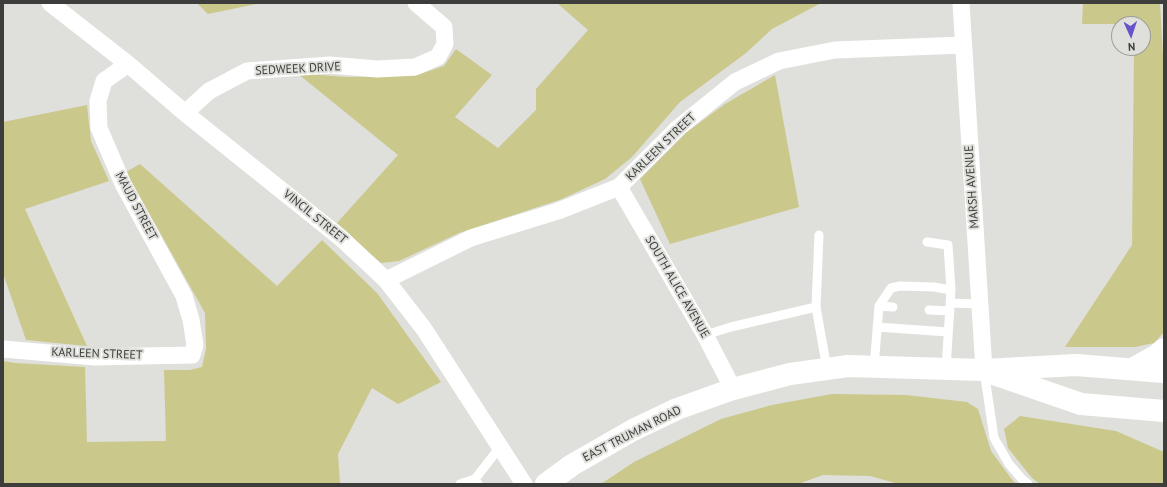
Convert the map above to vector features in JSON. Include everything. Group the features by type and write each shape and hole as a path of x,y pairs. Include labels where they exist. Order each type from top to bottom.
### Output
{"main road":[{"path":"1132,370 1164,349"},
{"name":"EAST TRUMAN ROAD","path":"546,484 572,465 633,430 678,409 733,389 790,374 848,366 984,370 1076,365 1164,372"},
{"name":"EAST TRUMAN ROAD","path":"984,370 1081,404 1164,411"}],"street":[{"name":"VINCIL STREET","path":"50,3 128,64 185,113 342,238 386,280 424,329 524,484"},
{"name":"SEDWEEK DRIVE","path":"185,113 209,91 247,71 330,65 377,69 415,67 438,56 445,44 444,26 416,3"},
{"name":"MARSH AVENUE","path":"960,3 984,370"},
{"name":"KARLEEN STREET","path":"386,280 471,238 558,211 619,187 678,128 735,82 779,61 835,50 963,45"},
{"name":"MAUD STREET","path":"128,64 104,82 98,101 99,128 123,184 184,296 191,320 195,345 192,355"},
{"name":"SOUTH ALICE AVENUE","path":"619,187 705,335 733,389"},
{"name":"KARLEEN STREET","path":"3,349 95,357 192,355"}],"lane":[{"path":"819,235 816,307 827,369"},
{"path":"927,242 948,245 951,290 946,369"},
{"path":"874,367 879,306 891,288 900,286 934,287 951,290"},
{"path":"929,310 980,304"},
{"path":"879,306 893,306"},
{"path":"705,335 731,327 816,307"},
{"path":"877,327 948,332"},
{"path":"984,370 994,438 1009,464 1028,484"},
{"path":"460,484 476,481 500,447"}],"shaded area":[{"path":"197,3 261,3 208,14"},
{"path":"557,3 821,3 772,29 746,53 680,102 632,157 605,179 562,199 459,233 399,261 381,263 337,223 398,155 297,73 346,77 414,76 444,66 456,49 492,75 455,117 498,148 536,110 536,89 588,30"},
{"path":"1083,3 1160,3 1164,74 1164,332 1154,343 1135,347 1065,347 1132,245 1134,56 1151,56 1151,16 1111,16 1111,24 1082,24"},
{"path":"775,75 799,207 670,244 640,179 687,132 725,104"},
{"path":"87,105 91,141 109,181 25,209 87,346 26,340 3,273 3,122"},
{"path":"140,164 277,286 322,240 377,293 441,382 398,404 372,388 338,454 340,484 3,484 3,361 85,367 87,442 166,441 164,370 190,370 202,367 206,349 205,313 126,172"},
{"path":"832,394 906,395 967,402 978,409 991,451 1013,481 1017,484 899,484 870,476 823,475 798,484 601,484 634,462 721,419 772,405"},
{"path":"1020,416 1116,431 1164,452 1164,484 1040,484 1032,478 1008,448 1004,429"}]}
